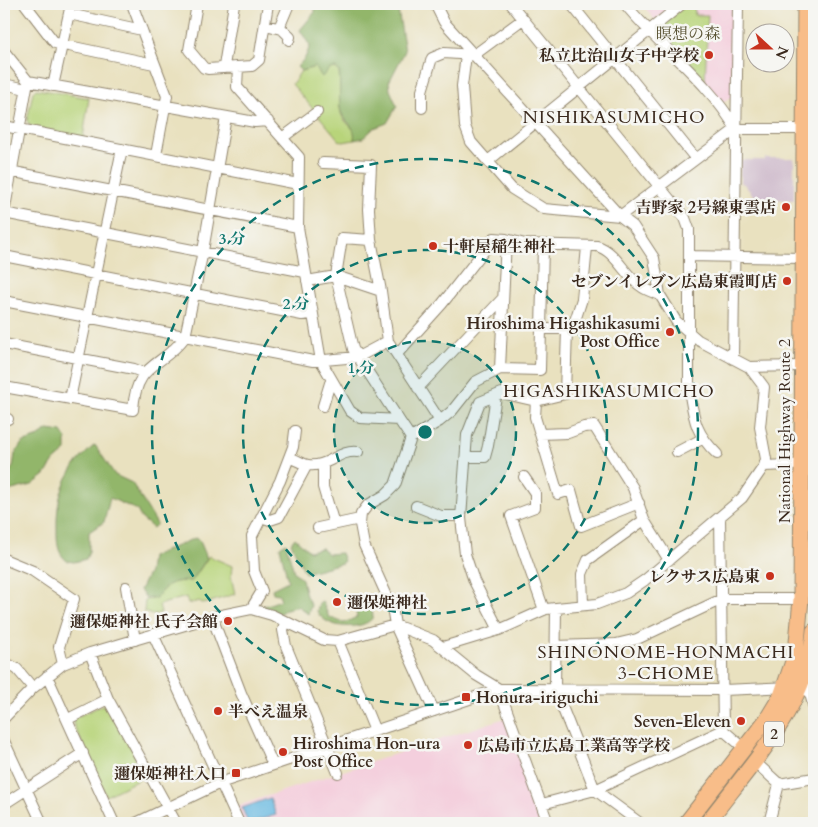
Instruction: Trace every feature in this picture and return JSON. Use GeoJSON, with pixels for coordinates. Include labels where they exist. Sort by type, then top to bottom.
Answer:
{"type":"FeatureCollection","features":[{"type":"Feature","properties":{"kind":"highway","name":"National Highway Route 2"},"geometry":{"type":"LineString","coordinates":[[805,4],[809,130],[802,258],[802,366],[808,465],[799,635],[805,677]]}},
{"type":"Feature","properties":{"kind":"highway","name":"National Highway Route 2"},"geometry":{"type":"LineString","coordinates":[[707,823],[784,720],[805,677],[814,631]]}},
{"type":"Feature","properties":{"kind":"highway","name":"National Highway Route 2"},"geometry":{"type":"LineString","coordinates":[[686,823],[767,720],[786,686],[805,677]]}},
{"type":"Feature","properties":{"kind":"street"},"geometry":{"type":"LineString","coordinates":[[25,4],[55,43],[154,64]]}},
{"type":"Feature","properties":{"kind":"street"},"geometry":{"type":"LineString","coordinates":[[132,4],[167,96],[156,155]]}},
{"type":"Feature","properties":{"kind":"street"},"geometry":{"type":"LineString","coordinates":[[197,4],[190,53],[204,68],[252,66],[259,60],[268,4]]}},
{"type":"Feature","properties":{"kind":"street"},"geometry":{"type":"LineString","coordinates":[[224,66],[234,4]]}},
{"type":"Feature","properties":{"kind":"street"},"geometry":{"type":"LineString","coordinates":[[279,28],[289,4]]}},
{"type":"Feature","properties":{"kind":"street"},"geometry":{"type":"LineString","coordinates":[[435,4],[444,22],[470,55],[620,216],[633,226],[654,258],[660,295],[676,321],[698,340],[749,367],[764,387],[760,427],[766,459],[764,466],[742,498],[626,594],[597,604],[544,610],[500,630],[443,647]]}},
{"type":"Feature","properties":{"kind":"street"},"geometry":{"type":"LineString","coordinates":[[510,4],[685,218],[689,228],[689,390],[693,413],[702,439],[717,454]]}},
{"type":"Feature","properties":{"kind":"street"},"geometry":{"type":"LineString","coordinates":[[571,4],[696,159]]}},
{"type":"Feature","properties":{"kind":"street"},"geometry":{"type":"LineString","coordinates":[[625,4],[649,31],[695,75],[736,129]]}},
{"type":"Feature","properties":{"kind":"street"},"geometry":{"type":"LineString","coordinates":[[488,161],[682,4]]}},
{"type":"Feature","properties":{"kind":"street"},"geometry":{"type":"LineString","coordinates":[[733,359],[738,4]]}},
{"type":"Feature","properties":{"kind":"street"},"geometry":{"type":"LineString","coordinates":[[54,86],[70,9],[142,30]]}},
{"type":"Feature","properties":{"kind":"street"},"geometry":{"type":"LineString","coordinates":[[422,108],[422,90],[432,58],[444,53],[470,55],[523,19]]}},
{"type":"Feature","properties":{"kind":"street"},"geometry":{"type":"LineString","coordinates":[[265,25],[279,28],[287,33],[289,40]]}},
{"type":"Feature","properties":{"kind":"street"},"geometry":{"type":"LineString","coordinates":[[4,51],[27,85],[19,130],[8,171],[4,213],[203,251],[306,277],[336,276],[381,291]]}},
{"type":"Feature","properties":{"kind":"street"},"geometry":{"type":"LineString","coordinates":[[470,55],[462,86],[465,126],[471,142],[512,189],[536,206],[559,211],[620,216],[736,129],[809,130]]}},
{"type":"Feature","properties":{"kind":"street"},"geometry":{"type":"LineString","coordinates":[[238,67],[237,86],[299,156],[298,227],[321,361],[350,411],[360,418],[399,420]]}},
{"type":"Feature","properties":{"kind":"street"},"geometry":{"type":"LineString","coordinates":[[4,84],[54,86],[255,122],[268,121]]}},
{"type":"Feature","properties":{"kind":"street"},"geometry":{"type":"LineString","coordinates":[[282,138],[317,112]]}},
{"type":"Feature","properties":{"kind":"street"},"geometry":{"type":"LineString","coordinates":[[4,387],[133,410],[136,386],[144,373],[178,346],[185,337],[203,251],[226,117]]}},
{"type":"Feature","properties":{"kind":"street"},"geometry":{"type":"LineString","coordinates":[[4,126],[298,184]]}},
{"type":"Feature","properties":{"kind":"street"},"geometry":{"type":"LineString","coordinates":[[70,399],[122,149]]}},
{"type":"Feature","properties":{"kind":"street"},"geometry":{"type":"LineString","coordinates":[[324,164],[371,165],[369,209],[388,341],[440,421]]}},
{"type":"Feature","properties":{"kind":"street"},"geometry":{"type":"LineString","coordinates":[[8,171],[298,227]]}},
{"type":"Feature","properties":{"kind":"street"},"geometry":{"type":"LineString","coordinates":[[372,240],[342,238],[336,276],[353,349],[411,438]]}},
{"type":"Feature","properties":{"kind":"street"},"geometry":{"type":"LineString","coordinates":[[397,354],[442,304],[494,238],[506,238],[525,244],[544,246],[597,246],[608,249],[624,270],[642,287],[660,295]]}},
{"type":"Feature","properties":{"kind":"street"},"geometry":{"type":"LineString","coordinates":[[500,370],[506,238]]}},
{"type":"Feature","properties":{"kind":"street"},"geometry":{"type":"LineString","coordinates":[[434,711],[395,625],[392,607],[364,545],[361,514],[368,505],[385,495],[395,485],[411,438],[440,421],[452,411],[475,382],[500,370],[540,370],[544,246]]}},
{"type":"Feature","properties":{"kind":"street"},"geometry":{"type":"LineString","coordinates":[[541,329],[567,329],[573,327],[582,300],[587,247]]}},
{"type":"Feature","properties":{"kind":"street"},"geometry":{"type":"LineString","coordinates":[[4,256],[302,315],[313,314]]}},
{"type":"Feature","properties":{"kind":"street"},"geometry":{"type":"LineString","coordinates":[[689,256],[802,258]]}},
{"type":"Feature","properties":{"kind":"street"},"geometry":{"type":"LineString","coordinates":[[418,388],[503,298]]}},
{"type":"Feature","properties":{"kind":"street"},"geometry":{"type":"LineString","coordinates":[[4,301],[185,337],[321,361],[358,357],[388,341]]}},
{"type":"Feature","properties":{"kind":"street"},"geometry":{"type":"LineString","coordinates":[[500,630],[474,581],[465,554],[461,516],[467,434],[480,402],[502,393],[536,401],[565,394],[567,329]]}},
{"type":"Feature","properties":{"kind":"street"},"geometry":{"type":"LineString","coordinates":[[4,344],[134,369],[144,373]]}},
{"type":"Feature","properties":{"kind":"street"},"geometry":{"type":"LineString","coordinates":[[749,367],[802,366]]}},
{"type":"Feature","properties":{"kind":"street"},"geometry":{"type":"LineString","coordinates":[[323,406],[330,383],[333,382]]}},
{"type":"Feature","properties":{"kind":"street"},"geometry":{"type":"LineString","coordinates":[[466,457],[485,457],[496,396]]}},
{"type":"Feature","properties":{"kind":"street"},"geometry":{"type":"LineString","coordinates":[[536,401],[535,417],[558,494],[571,490],[582,526],[639,503]]}},
{"type":"Feature","properties":{"kind":"street"},"geometry":{"type":"LineString","coordinates":[[540,434],[568,433],[584,427],[594,426],[633,488],[644,520],[669,560]]}},
{"type":"Feature","properties":{"kind":"street"},"geometry":{"type":"LineString","coordinates":[[251,609],[262,591],[254,571],[252,536],[270,503],[289,458],[295,431]]}},
{"type":"Feature","properties":{"kind":"street"},"geometry":{"type":"LineString","coordinates":[[677,452],[702,439]]}},
{"type":"Feature","properties":{"kind":"street"},"geometry":{"type":"LineString","coordinates":[[289,458],[306,464],[323,464],[328,463],[343,453],[358,452]]}},
{"type":"Feature","properties":{"kind":"street"},"geometry":{"type":"LineString","coordinates":[[261,517],[270,520],[279,517],[306,464]]}},
{"type":"Feature","properties":{"kind":"street"},"geometry":{"type":"LineString","coordinates":[[323,464],[324,487],[334,524]]}},
{"type":"Feature","properties":{"kind":"street"},"geometry":{"type":"LineString","coordinates":[[764,466],[808,465]]}},
{"type":"Feature","properties":{"kind":"street"},"geometry":{"type":"LineString","coordinates":[[524,477],[535,493],[535,506],[511,516],[544,610]]}},
{"type":"Feature","properties":{"kind":"street"},"geometry":{"type":"LineString","coordinates":[[416,506],[441,516],[461,516]]}},
{"type":"Feature","properties":{"kind":"street"},"geometry":{"type":"LineString","coordinates":[[720,516],[724,730],[744,748]]}},
{"type":"Feature","properties":{"kind":"street"},"geometry":{"type":"LineString","coordinates":[[318,528],[360,519]]}},
{"type":"Feature","properties":{"kind":"street"},"geometry":{"type":"LineString","coordinates":[[583,605],[582,574],[588,560],[644,520]]}},
{"type":"Feature","properties":{"kind":"street"},"geometry":{"type":"LineString","coordinates":[[4,559],[33,571],[74,599],[59,647],[63,664]]}},
{"type":"Feature","properties":{"kind":"street"},"geometry":{"type":"LineString","coordinates":[[126,587],[134,640]]}},
{"type":"Feature","properties":{"kind":"street"},"geometry":{"type":"LineString","coordinates":[[556,646],[616,644],[637,639],[722,599],[801,600]]}},
{"type":"Feature","properties":{"kind":"street"},"geometry":{"type":"LineString","coordinates":[[556,608],[555,689],[595,790],[640,823]]}},
{"type":"Feature","properties":{"kind":"street"},"geometry":{"type":"LineString","coordinates":[[4,718],[33,688],[63,664],[90,653],[212,618],[251,609],[324,640],[338,641],[395,625],[419,633],[443,647],[476,675],[499,689],[548,823]]}},
{"type":"Feature","properties":{"kind":"street"},"geometry":{"type":"LineString","coordinates":[[212,618],[241,693],[273,765]]}},
{"type":"Feature","properties":{"kind":"street"},"geometry":{"type":"LineString","coordinates":[[285,622],[283,630],[286,646],[329,747],[338,773]]}},
{"type":"Feature","properties":{"kind":"street"},"geometry":{"type":"LineString","coordinates":[[153,634],[239,823]]}},
{"type":"Feature","properties":{"kind":"street"},"geometry":{"type":"LineString","coordinates":[[338,641],[375,731]]}},
{"type":"Feature","properties":{"kind":"street"},"geometry":{"type":"LineString","coordinates":[[90,653],[108,700],[169,807],[176,823]]}},
{"type":"Feature","properties":{"kind":"street"},"geometry":{"type":"LineString","coordinates":[[4,662],[17,668],[33,688]]}},
{"type":"Feature","properties":{"kind":"street"},"geometry":{"type":"LineString","coordinates":[[47,676],[114,823]]}},
{"type":"Feature","properties":{"kind":"street"},"geometry":{"type":"LineString","coordinates":[[805,677],[814,708]]}},
{"type":"Feature","properties":{"kind":"street"},"geometry":{"type":"LineString","coordinates":[[136,823],[220,783],[499,689],[724,690],[786,686]]}},
{"type":"Feature","properties":{"kind":"street"},"geometry":{"type":"LineString","coordinates":[[68,719],[108,700]]}},
{"type":"Feature","properties":{"kind":"street"},"geometry":{"type":"LineString","coordinates":[[542,804],[595,790],[724,730]]}},
{"type":"Feature","properties":{"kind":"street"},"geometry":{"type":"LineString","coordinates":[[4,741],[42,823]]}},
{"type":"Feature","properties":{"kind":"street"},"geometry":{"type":"LineString","coordinates":[[4,804],[28,791],[83,753]]}},
{"type":"Feature","properties":{"kind":"street"},"geometry":{"type":"LineString","coordinates":[[754,761],[779,784]]}},
{"type":"Feature","properties":{"kind":"street"},"geometry":{"type":"LineString","coordinates":[[779,784],[814,778]]}},
{"type":"Feature","properties":{"kind":"street"},"geometry":{"type":"LineString","coordinates":[[769,823],[779,784]]}},
{"type":"Feature","properties":{"kind":"shaded area"},"geometry":{"type":"Polygon","coordinates":[[[642,4],[677,4],[655,20],[642,4]]]}},
{"type":"Feature","properties":{"kind":"shaded area","name":"私立比治山女子中学校"},"geometry":{"type":"Polygon","coordinates":[[[687,4],[736,4],[735,99],[728,99],[722,103],[661,28],[662,24],[687,4]]]}},
{"type":"Feature","properties":{"kind":"shaded area"},"geometry":{"type":"Polygon","coordinates":[[[765,158],[794,158],[794,200],[756,199],[743,183],[740,184],[740,160],[765,160],[765,158]]]}},
{"type":"Feature","properties":{"kind":"shaded area","name":"広島市立広島工業高等学校"},"geometry":{"type":"Polygon","coordinates":[[[505,718],[543,823],[242,823],[234,807],[505,718]]]}},
{"type":"Feature","properties":{"kind":"green space"},"geometry":{"type":"Polygon","coordinates":[[[315,4],[397,4],[405,51],[389,82],[390,90],[397,106],[387,123],[374,128],[363,138],[354,140],[354,131],[341,112],[339,71],[336,68],[330,69],[322,77],[315,67],[301,71],[297,67],[305,58],[310,46],[300,30],[315,12],[315,4]]]}},
{"type":"Feature","properties":{"kind":"green space","name":"瞑想の森"},"geometry":{"type":"Polygon","coordinates":[[[687,4],[694,4],[695,15],[708,15],[705,82],[660,27],[687,4]]]}},
{"type":"Feature","properties":{"kind":"green space"},"geometry":{"type":"Polygon","coordinates":[[[315,67],[336,68],[339,72],[341,114],[356,133],[354,140],[343,142],[339,140],[292,84],[301,71],[315,67]]]}},
{"type":"Feature","properties":{"kind":"green space"},"geometry":{"type":"Polygon","coordinates":[[[36,89],[89,98],[83,138],[31,127],[27,121],[33,92],[36,89]]]}},
{"type":"Feature","properties":{"kind":"green space"},"geometry":{"type":"Polygon","coordinates":[[[48,430],[62,432],[66,438],[66,451],[54,461],[45,475],[32,485],[8,491],[4,497],[4,478],[13,467],[15,454],[22,443],[36,438],[48,430]]]}},
{"type":"Feature","properties":{"kind":"green space"},"geometry":{"type":"Polygon","coordinates":[[[95,445],[115,475],[132,483],[157,524],[153,528],[141,518],[137,510],[110,498],[104,522],[89,532],[89,552],[86,559],[74,562],[67,561],[59,551],[57,538],[57,516],[61,493],[70,472],[95,445]]]}},
{"type":"Feature","properties":{"kind":"green space"},"geometry":{"type":"Polygon","coordinates":[[[195,538],[200,541],[207,558],[192,581],[180,581],[171,584],[156,598],[146,598],[140,590],[149,572],[151,557],[195,538]]]}},
{"type":"Feature","properties":{"kind":"green space"},"geometry":{"type":"Polygon","coordinates":[[[295,538],[309,551],[322,548],[327,554],[341,553],[344,561],[305,573],[291,543],[295,538]]]}},
{"type":"Feature","properties":{"kind":"green space"},"geometry":{"type":"Polygon","coordinates":[[[286,543],[294,572],[302,579],[306,596],[311,605],[308,614],[298,606],[286,609],[279,614],[261,607],[281,600],[279,594],[273,593],[272,589],[288,581],[280,547],[286,543]]]}},
{"type":"Feature","properties":{"kind":"green space"},"geometry":{"type":"Polygon","coordinates":[[[209,556],[232,566],[231,576],[235,594],[204,604],[199,601],[188,604],[186,597],[159,605],[161,613],[152,615],[144,612],[145,600],[156,598],[171,584],[180,581],[192,581],[209,556]]]}},
{"type":"Feature","properties":{"kind":"green space"},"geometry":{"type":"Polygon","coordinates":[[[361,597],[372,605],[373,617],[369,622],[362,625],[336,625],[321,617],[317,611],[319,603],[322,601],[329,617],[344,623],[357,617],[353,600],[361,597]]]}},
{"type":"Feature","properties":{"kind":"green space"},"geometry":{"type":"Polygon","coordinates":[[[105,704],[148,775],[106,796],[73,723],[74,718],[105,704]]]}},
{"type":"Feature","properties":{"kind":"water"},"geometry":{"type":"Polygon","coordinates":[[[270,798],[276,815],[248,823],[242,808],[270,798]]]}},
{"type":"Feature","properties":{"kind":"place","name":"私立比治山女子中学校"},"geometry":{"type":"Point","coordinates":[709,55]}},
{"type":"Feature","properties":{"kind":"place","name":"吉野家 2号線東雲店"},"geometry":{"type":"Point","coordinates":[786,207]}},
{"type":"Feature","properties":{"kind":"place","name":"十軒屋稲生神社"},"geometry":{"type":"Point","coordinates":[433,246]}},
{"type":"Feature","properties":{"kind":"place","name":"セブンイレブン広島東霞町店"},"geometry":{"type":"Point","coordinates":[787,281]}},
{"type":"Feature","properties":{"kind":"place","name":"Hiroshima Higashikasumi Post Office"},"geometry":{"type":"Point","coordinates":[670,332]}},
{"type":"Feature","properties":{"kind":"place","name":"レクサス広島東"},"geometry":{"type":"Point","coordinates":[770,576]}},
{"type":"Feature","properties":{"kind":"place","name":"邇保姫神社"},"geometry":{"type":"Point","coordinates":[337,602]}},
{"type":"Feature","properties":{"kind":"place","name":"邇保姫神社 氏子会館"},"geometry":{"type":"Point","coordinates":[228,621]}},
{"type":"Feature","properties":{"kind":"place","name":"Honura-iriguchi"},"geometry":{"type":"Point","coordinates":[466,697]}},
{"type":"Feature","properties":{"kind":"place","name":"半べえ温泉"},"geometry":{"type":"Point","coordinates":[218,711]}},
{"type":"Feature","properties":{"kind":"place","name":"Seven-Eleven"},"geometry":{"type":"Point","coordinates":[741,721]}},
{"type":"Feature","properties":{"kind":"place","name":"広島市立広島工業高等学校"},"geometry":{"type":"Point","coordinates":[468,745]}},
{"type":"Feature","properties":{"kind":"place","name":"Hiroshima Hon-ura Post Office"},"geometry":{"type":"Point","coordinates":[283,752]}},
{"type":"Feature","properties":{"kind":"place","name":"邇保姫神社入口"},"geometry":{"type":"Point","coordinates":[236,773]}},
{"type":"Feature","properties":{"kind":"district","name":"NISHIKASUMICHO"},"geometry":{"type":"Point","coordinates":[614,117]}},
{"type":"Feature","properties":{"kind":"district","name":"HIGASHIKASUMICHO"},"geometry":{"type":"Point","coordinates":[609,391]}},
{"type":"Feature","properties":{"kind":"district","name":"SHINONOME-HONMACHI 3-CHOME"},"geometry":{"type":"Point","coordinates":[666,662]}}]}
